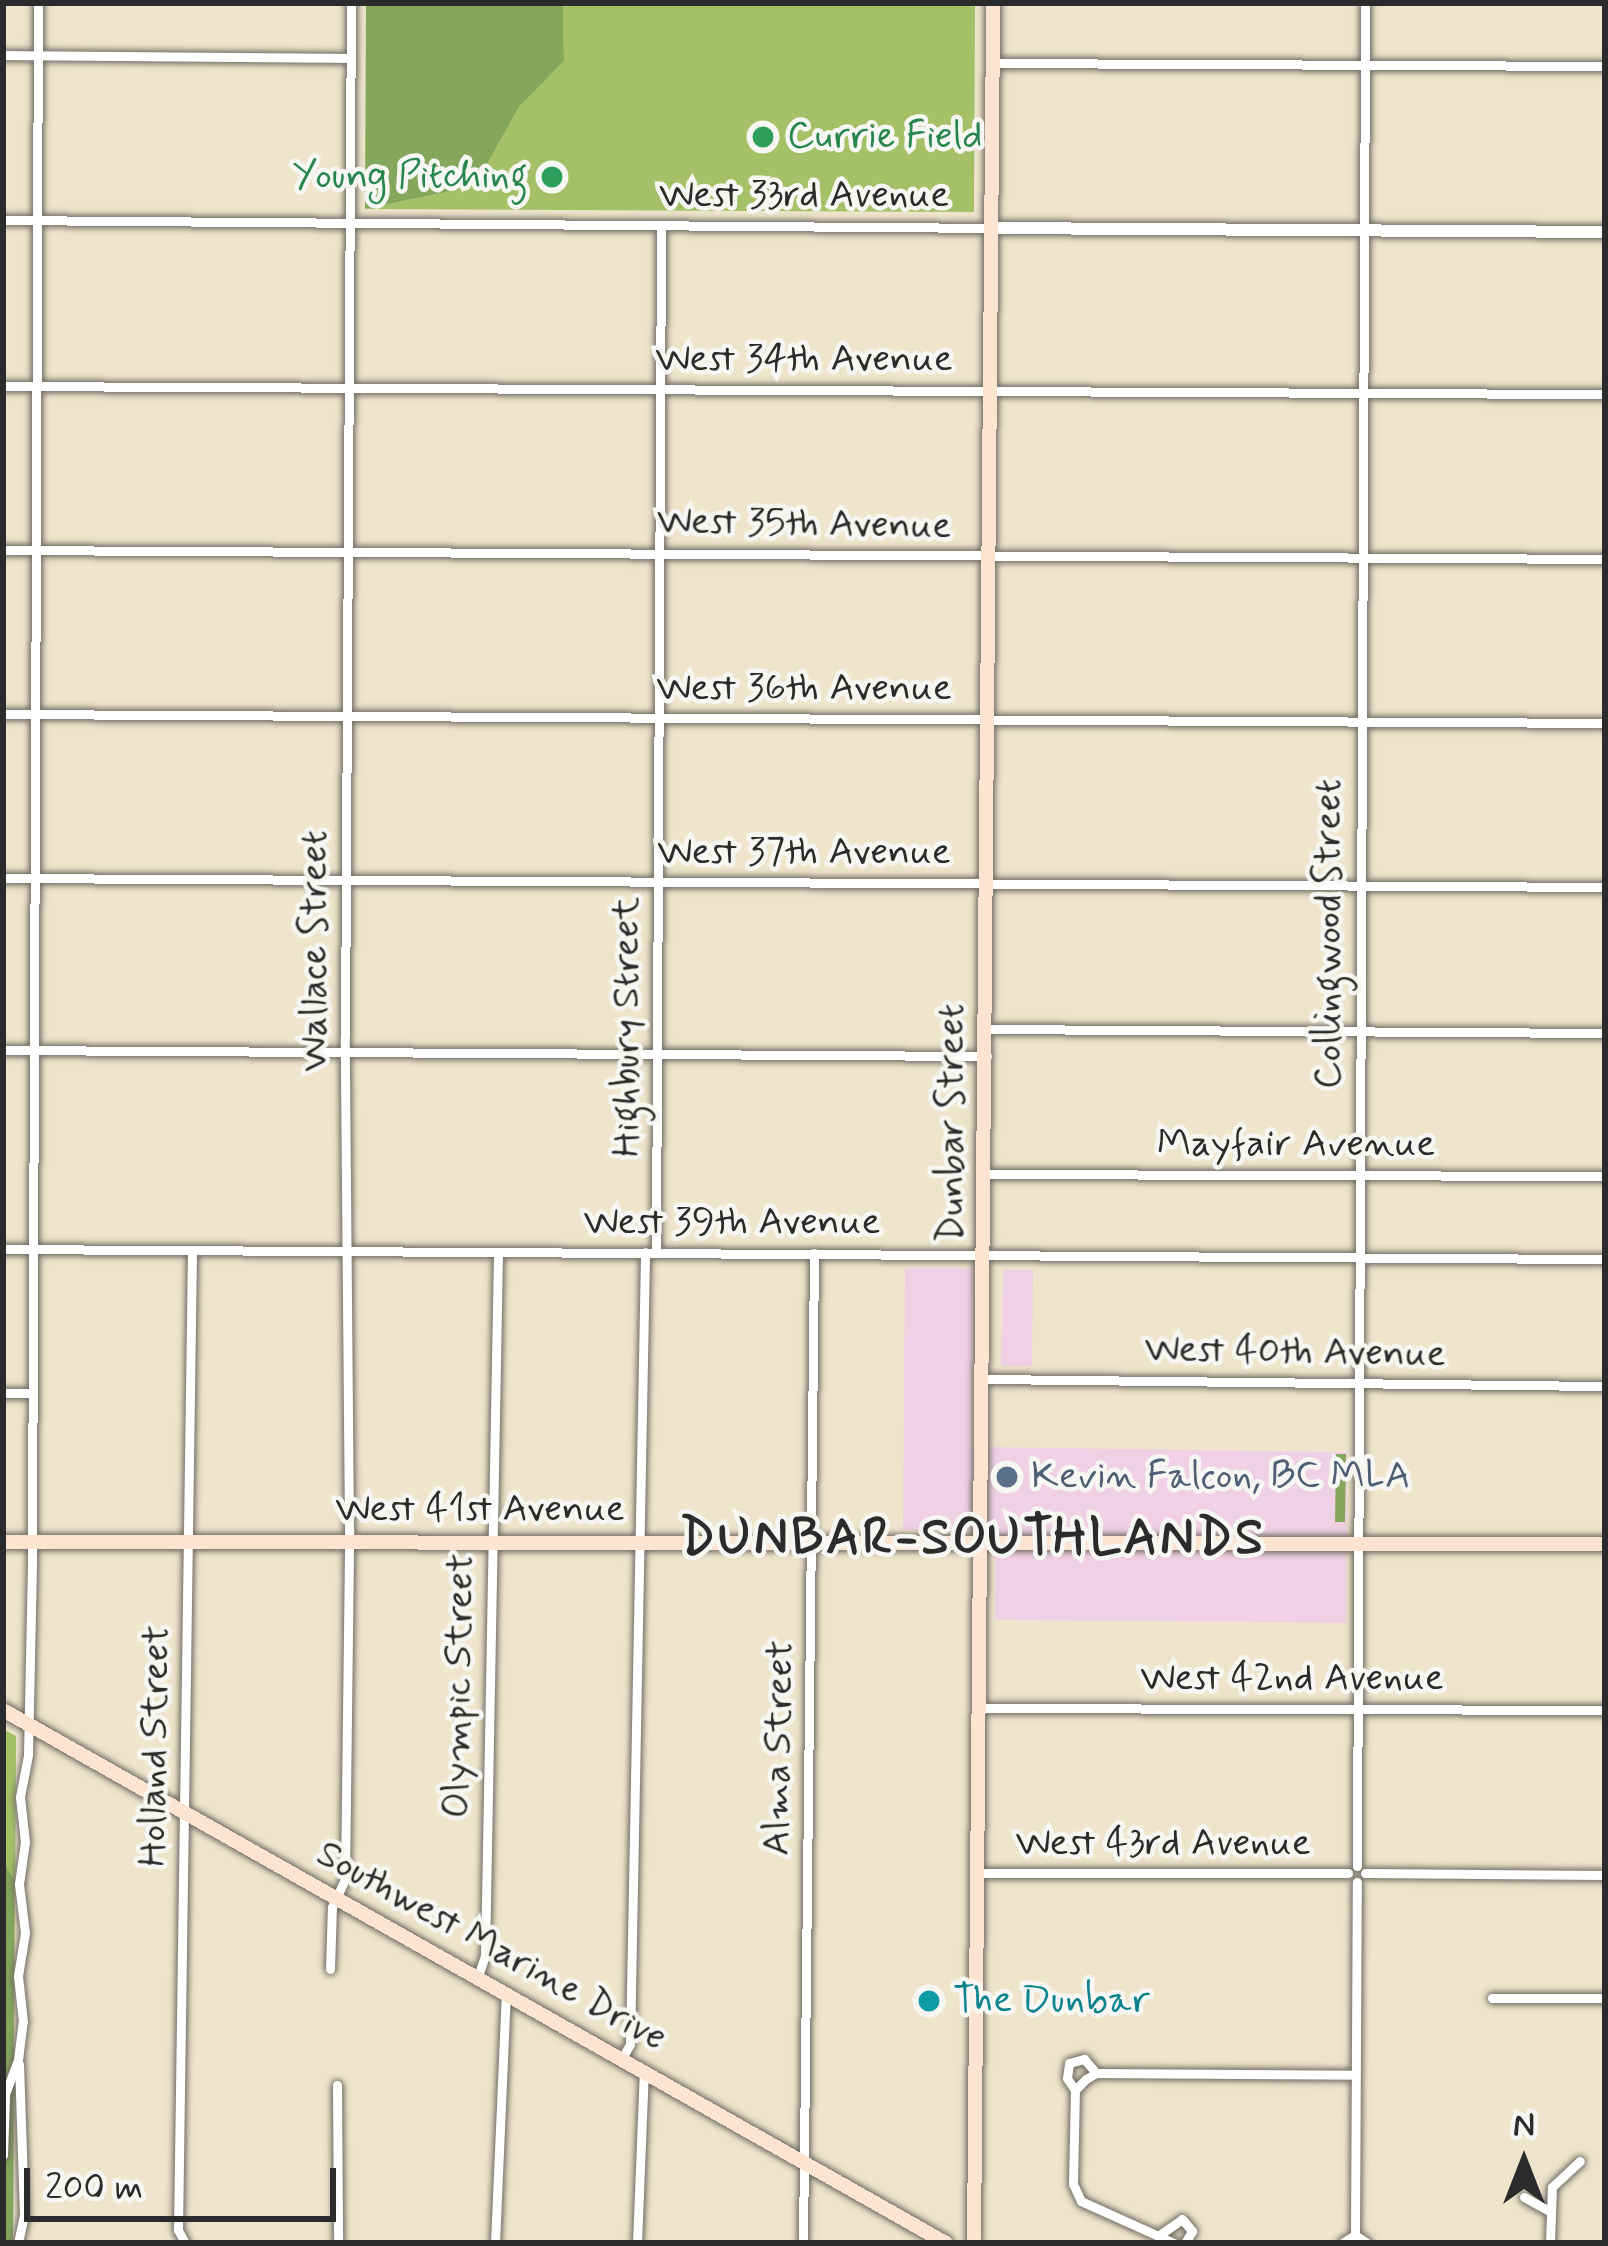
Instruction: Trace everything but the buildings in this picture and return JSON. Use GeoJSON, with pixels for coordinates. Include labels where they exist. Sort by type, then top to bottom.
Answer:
{"type":"FeatureCollection","features":[{"type":"Feature","properties":{"kind":"main road","name":"Dunbar Street"},"geometry":{"type":"LineString","coordinates":[[974,2243],[985,1379],[993,3]]}},
{"type":"Feature","properties":{"kind":"main road","name":"West 41st Avenue"},"geometry":{"type":"LineString","coordinates":[[3,1542],[1605,1544]]}},
{"type":"Feature","properties":{"kind":"main road","name":"Southwest Marine Drive"},"geometry":{"type":"LineString","coordinates":[[3,1710],[946,2243]]}},
{"type":"Feature","properties":{"kind":"street"},"geometry":{"type":"LineString","coordinates":[[18,2243],[24,2214],[18,2060],[23,2022],[18,1976],[25,1933],[19,1884],[26,1855],[20,1797],[29,1723],[32,1543],[38,3]]}},
{"type":"Feature","properties":{"kind":"street","name":"Wallace Street"},"geometry":{"type":"LineString","coordinates":[[330,1969],[336,1896],[345,1879],[349,1543],[345,1053],[351,3]]}},
{"type":"Feature","properties":{"kind":"street","name":"Collingwood Street"},"geometry":{"type":"LineString","coordinates":[[1354,2234],[1365,3]]}},
{"type":"Feature","properties":{"kind":"street"},"geometry":{"type":"LineString","coordinates":[[3,56],[351,58]]}},
{"type":"Feature","properties":{"kind":"street"},"geometry":{"type":"LineString","coordinates":[[993,63],[1605,66]]}},
{"type":"Feature","properties":{"kind":"street","name":"West 33rd Avenue"},"geometry":{"type":"LineString","coordinates":[[3,220],[1605,232]]}},
{"type":"Feature","properties":{"kind":"street","name":"Highbury Street"},"geometry":{"type":"LineString","coordinates":[[622,2058],[630,2044],[639,1543],[660,1055],[661,225]]}},
{"type":"Feature","properties":{"kind":"street","name":"West 34th Avenue"},"geometry":{"type":"LineString","coordinates":[[3,386],[1605,394]]}},
{"type":"Feature","properties":{"kind":"street","name":"West 35th Avenue"},"geometry":{"type":"LineString","coordinates":[[3,550],[1605,559]]}},
{"type":"Feature","properties":{"kind":"street","name":"West 36th Avenue"},"geometry":{"type":"LineString","coordinates":[[3,714],[1605,723]]}},
{"type":"Feature","properties":{"kind":"street","name":"West 37th Avenue"},"geometry":{"type":"LineString","coordinates":[[3,878],[1605,887]]}},
{"type":"Feature","properties":{"kind":"street"},"geometry":{"type":"LineString","coordinates":[[987,1029],[1605,1033]]}},
{"type":"Feature","properties":{"kind":"street"},"geometry":{"type":"LineString","coordinates":[[3,1050],[987,1056]]}},
{"type":"Feature","properties":{"kind":"street","name":"Mayfair Avenue"},"geometry":{"type":"LineString","coordinates":[[986,1174],[1605,1176]]}},
{"type":"Feature","properties":{"kind":"street","name":"West 39th Avenue"},"geometry":{"type":"LineString","coordinates":[[3,1249],[1605,1259]]}},
{"type":"Feature","properties":{"kind":"street","name":"Holland Street"},"geometry":{"type":"LineString","coordinates":[[183,2242],[192,1251]]}},
{"type":"Feature","properties":{"kind":"street","name":"Olympic Street"},"geometry":{"type":"LineString","coordinates":[[478,1976],[485,1956],[498,1252]]}},
{"type":"Feature","properties":{"kind":"street","name":"Alma Street"},"geometry":{"type":"LineString","coordinates":[[803,2243],[814,1253]]}},
{"type":"Feature","properties":{"kind":"street","name":"West 40th Avenue"},"geometry":{"type":"LineString","coordinates":[[985,1379],[1605,1386]]}},
{"type":"Feature","properties":{"kind":"street"},"geometry":{"type":"LineString","coordinates":[[3,1393],[31,1393]]}},
{"type":"Feature","properties":{"kind":"street","name":"West 42nd Avenue"},"geometry":{"type":"LineString","coordinates":[[980,1708],[1605,1710]]}},
{"type":"Feature","properties":{"kind":"street","name":"West 43rd Avenue"},"geometry":{"type":"LineString","coordinates":[[977,1873],[1605,1875]]}},
{"type":"Feature","properties":{"kind":"street"},"geometry":{"type":"LineString","coordinates":[[495,2243],[506,1993]]}},
{"type":"Feature","properties":{"kind":"street"},"geometry":{"type":"LineString","coordinates":[[1492,1997],[1605,1998]]}},
{"type":"Feature","properties":{"kind":"street"},"geometry":{"type":"LineString","coordinates":[[1096,2073],[1084,2059],[1069,2062],[1067,2078],[1075,2090],[1073,2184],[1081,2201],[1174,2243]]}},
{"type":"Feature","properties":{"kind":"street"},"geometry":{"type":"LineString","coordinates":[[3,2155],[5,2094],[18,2060]]}},
{"type":"Feature","properties":{"kind":"street"},"geometry":{"type":"LineString","coordinates":[[637,2243],[644,2071]]}},
{"type":"Feature","properties":{"kind":"street"},"geometry":{"type":"LineString","coordinates":[[1075,2090],[1096,2073],[1355,2075]]}},
{"type":"Feature","properties":{"kind":"street"},"geometry":{"type":"LineString","coordinates":[[337,2085],[338,2243]]}},
{"type":"Feature","properties":{"kind":"street"},"geometry":{"type":"LineString","coordinates":[[1550,2243],[1552,2187],[1580,2161]]}},
{"type":"Feature","properties":{"kind":"street"},"geometry":{"type":"LineString","coordinates":[[1524,2197],[1550,2212]]}},
{"type":"Feature","properties":{"kind":"street"},"geometry":{"type":"LineString","coordinates":[[1158,2236],[1182,2219],[1192,2231],[1185,2243]]}},
{"type":"Feature","properties":{"kind":"street"},"geometry":{"type":"LineString","coordinates":[[1342,2243],[1354,2234],[1367,2243]]}},
{"type":"Feature","properties":{"kind":"shaded area"},"geometry":{"type":"Polygon","coordinates":[[[905,1268],[973,1268],[972,1447],[1347,1452],[1346,1623],[995,1620],[995,1531],[903,1530],[905,1268]]]}},
{"type":"Feature","properties":{"kind":"shaded area"},"geometry":{"type":"Polygon","coordinates":[[[1003,1270],[1033,1270],[1032,1366],[1001,1366],[1003,1270]]]}},
{"type":"Feature","properties":{"kind":"green space"},"geometry":{"type":"Polygon","coordinates":[[[366,3],[563,3],[564,61],[519,107],[475,186],[365,209],[366,3]]]}},
{"type":"Feature","properties":{"kind":"green space"},"geometry":{"type":"Polygon","coordinates":[[[563,3],[975,3],[974,212],[365,209],[475,186],[519,107],[564,61],[563,3]]]}},
{"type":"Feature","properties":{"kind":"green space"},"geometry":{"type":"Polygon","coordinates":[[[1336,1454],[1346,1454],[1345,1522],[1335,1522],[1336,1454]]]}},
{"type":"Feature","properties":{"kind":"green space"},"geometry":{"type":"Polygon","coordinates":[[[3,1729],[16,1736],[13,2243],[3,2243],[3,1729]]]}},
{"type":"Feature","properties":{"kind":"green space"},"geometry":{"type":"Polygon","coordinates":[[[3,1861],[14,1880],[13,2243],[3,2243],[3,1861]]]}},
{"type":"Feature","properties":{"kind":"place","name":"Currie Field"},"geometry":{"type":"Point","coordinates":[763,137]}},
{"type":"Feature","properties":{"kind":"place","name":"Young Pitching"},"geometry":{"type":"Point","coordinates":[552,177]}},
{"type":"Feature","properties":{"kind":"place","name":"Kevin Falcon, BC MLA"},"geometry":{"type":"Point","coordinates":[1007,1477]}},
{"type":"Feature","properties":{"kind":"place","name":"The Dunbar"},"geometry":{"type":"Point","coordinates":[929,2001]}},
{"type":"Feature","properties":{"kind":"district","name":"DUNBAR-SOUTHLANDS"},"geometry":{"type":"Point","coordinates":[973,1539]}}]}
